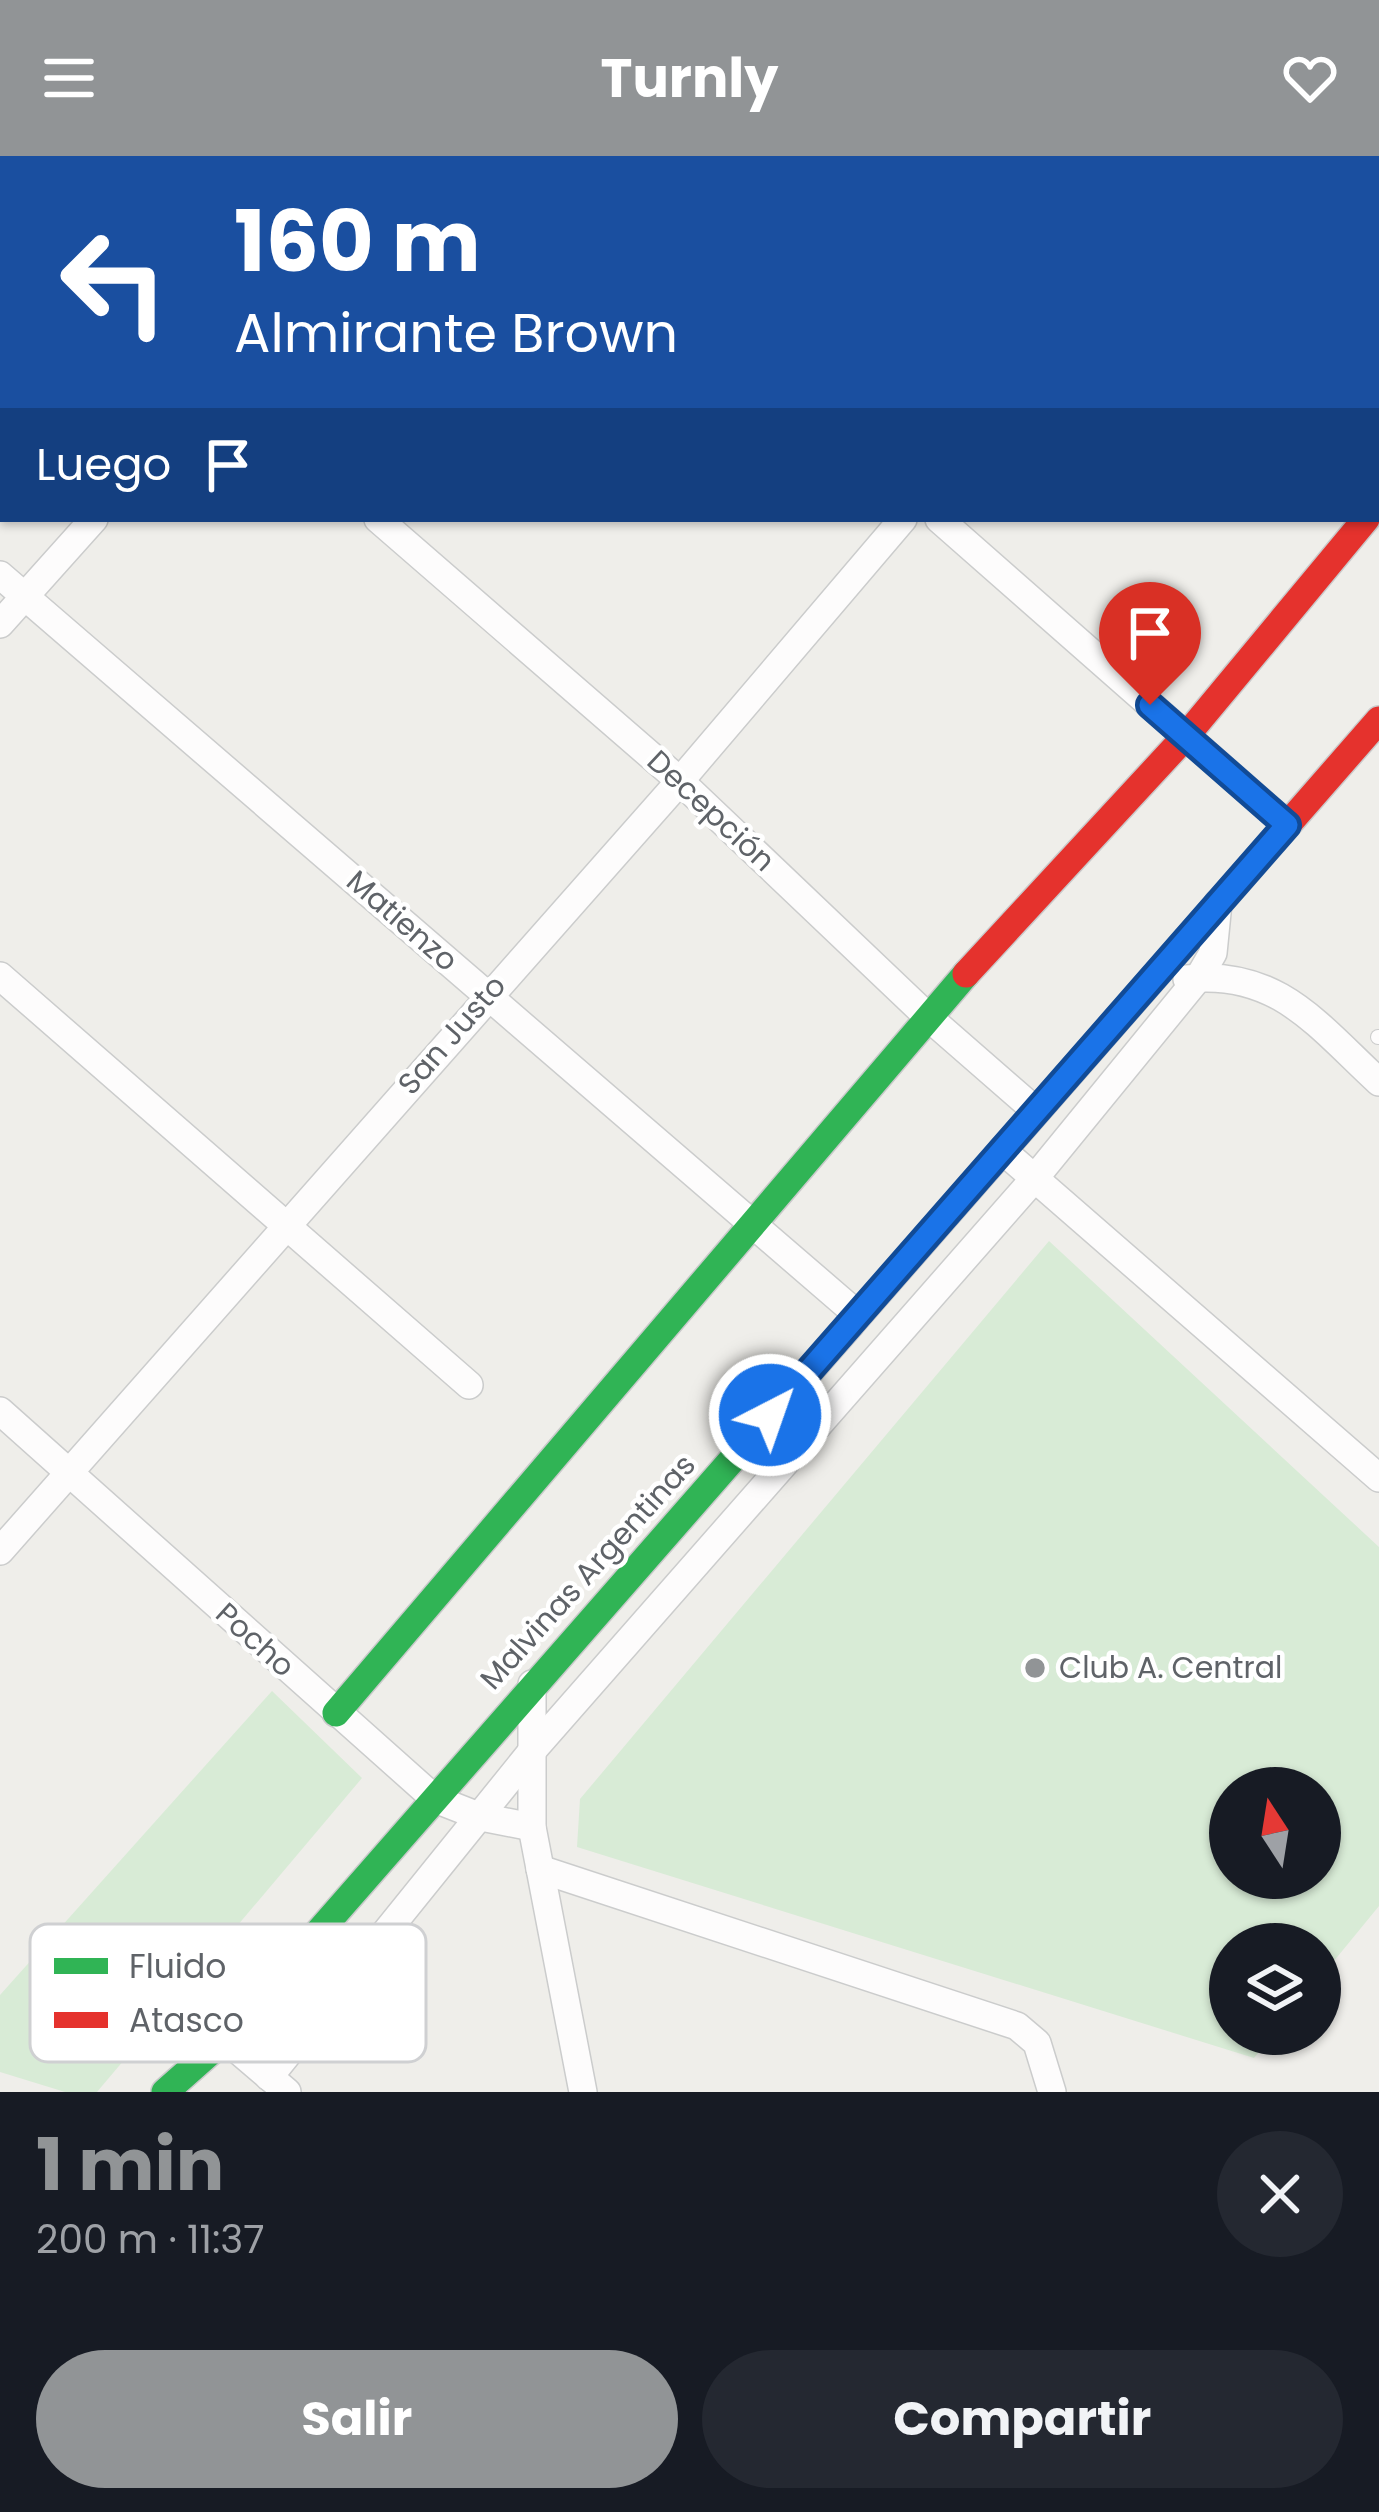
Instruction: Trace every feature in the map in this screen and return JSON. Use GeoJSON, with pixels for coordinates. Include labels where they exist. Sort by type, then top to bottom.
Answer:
{"type":"FeatureCollection","features":[{"type":"Feature","properties":{"kind":"main road"},"geometry":{"type":"LineString","coordinates":[[336,1713],[927,1016],[1186,736],[1364,522]]}},
{"type":"Feature","properties":{"kind":"main road","name":"Malvinas Argentinas"},"geometry":{"type":"LineString","coordinates":[[326,1924],[1379,720]]}},
{"type":"Feature","properties":{"kind":"main road","name":"Malvinas Argentinas"},"geometry":{"type":"LineString","coordinates":[[165,2092],[199,2062]]}},
{"type":"Feature","properties":{"kind":"main road","name":"Malvinas Argentinas"},"geometry":{"type":"LineString","coordinates":[[196,2092],[212,2062]]}},
{"type":"Feature","properties":{"kind":"street"},"geometry":{"type":"LineString","coordinates":[[0,623],[91,522]]}},
{"type":"Feature","properties":{"kind":"street","name":"Decepción"},"geometry":{"type":"LineString","coordinates":[[381,522],[680,781],[927,1016],[1036,1112]]}},
{"type":"Feature","properties":{"kind":"street","name":"San Justo"},"geometry":{"type":"LineString","coordinates":[[0,1551],[487,994],[680,781],[900,522]]}},
{"type":"Feature","properties":{"kind":"street"},"geometry":{"type":"LineString","coordinates":[[942,522],[1287,825]]}},
{"type":"Feature","properties":{"kind":"street","name":"Matienzo"},"geometry":{"type":"LineString","coordinates":[[0,575],[858,1315]]}},
{"type":"Feature","properties":{"kind":"street"},"geometry":{"type":"LineString","coordinates":[[398,1924],[532,1751],[1034,1179],[1199,977],[1213,953],[1218,903]]}},
{"type":"Feature","properties":{"kind":"street"},"geometry":{"type":"LineString","coordinates":[[0,976],[469,1385]]}},
{"type":"Feature","properties":{"kind":"street"},"geometry":{"type":"LineString","coordinates":[[1149,982],[1199,977],[1256,981],[1288,998],[1379,1082]]}},
{"type":"Feature","properties":{"kind":"street"},"geometry":{"type":"LineString","coordinates":[[1002,1150],[1379,1478]]}},
{"type":"Feature","properties":{"kind":"street","name":"Pocho"},"geometry":{"type":"LineString","coordinates":[[0,1411],[435,1799],[481,1817],[532,1827]]}},
{"type":"Feature","properties":{"kind":"street"},"geometry":{"type":"LineString","coordinates":[[532,1684],[532,1827],[583,2092]]}},
{"type":"Feature","properties":{"kind":"street"},"geometry":{"type":"LineString","coordinates":[[540,1870],[1017,2026],[1037,2043],[1052,2092]]}},
{"type":"Feature","properties":{"kind":"street"},"geometry":{"type":"LineString","coordinates":[[247,2062],[271,2087],[290,2062]]}},
{"type":"Feature","properties":{"kind":"green space","name":"Club A. Central"},"geometry":{"type":"Polygon","coordinates":[[[1049,1241],[1379,1547],[1379,1906],[1341,1952],[1341,1923],[1209,1923],[1209,2044],[577,1847],[580,1799],[1049,1241]]]}},
{"type":"Feature","properties":{"kind":"green space"},"geometry":{"type":"Polygon","coordinates":[[[272,1691],[362,1778],[239,1924],[64,1924],[272,1691]]]}},
{"type":"Feature","properties":{"kind":"green space"},"geometry":{"type":"Polygon","coordinates":[[[30,1961],[30,2062],[122,2062],[97,2092],[65,2092],[0,2072],[0,1995],[30,1961]]]}},
{"type":"Feature","properties":{"kind":"traffic: fast"},"geometry":{"type":"LineString","coordinates":[[336,1713],[966,974]]}},
{"type":"Feature","properties":{"kind":"traffic: fast"},"geometry":{"type":"LineString","coordinates":[[326,1924],[850,1325]]}},
{"type":"Feature","properties":{"kind":"traffic: fast"},"geometry":{"type":"LineString","coordinates":[[165,2092],[199,2062]]}},
{"type":"Feature","properties":{"kind":"traffic: jam"},"geometry":{"type":"LineString","coordinates":[[966,974],[1186,736],[1364,522]]}},
{"type":"Feature","properties":{"kind":"traffic: jam"},"geometry":{"type":"LineString","coordinates":[[850,1325],[1379,720]]}},
{"type":"Feature","properties":{"kind":"place","name":"Club A. Central"},"geometry":{"type":"Point","coordinates":[1035,1668]}},
{"type":"Feature","properties":{"kind":"route"},"geometry":{"type":"LineString","coordinates":[[770,1415],[1287,825],[1150,705]]}}]}
